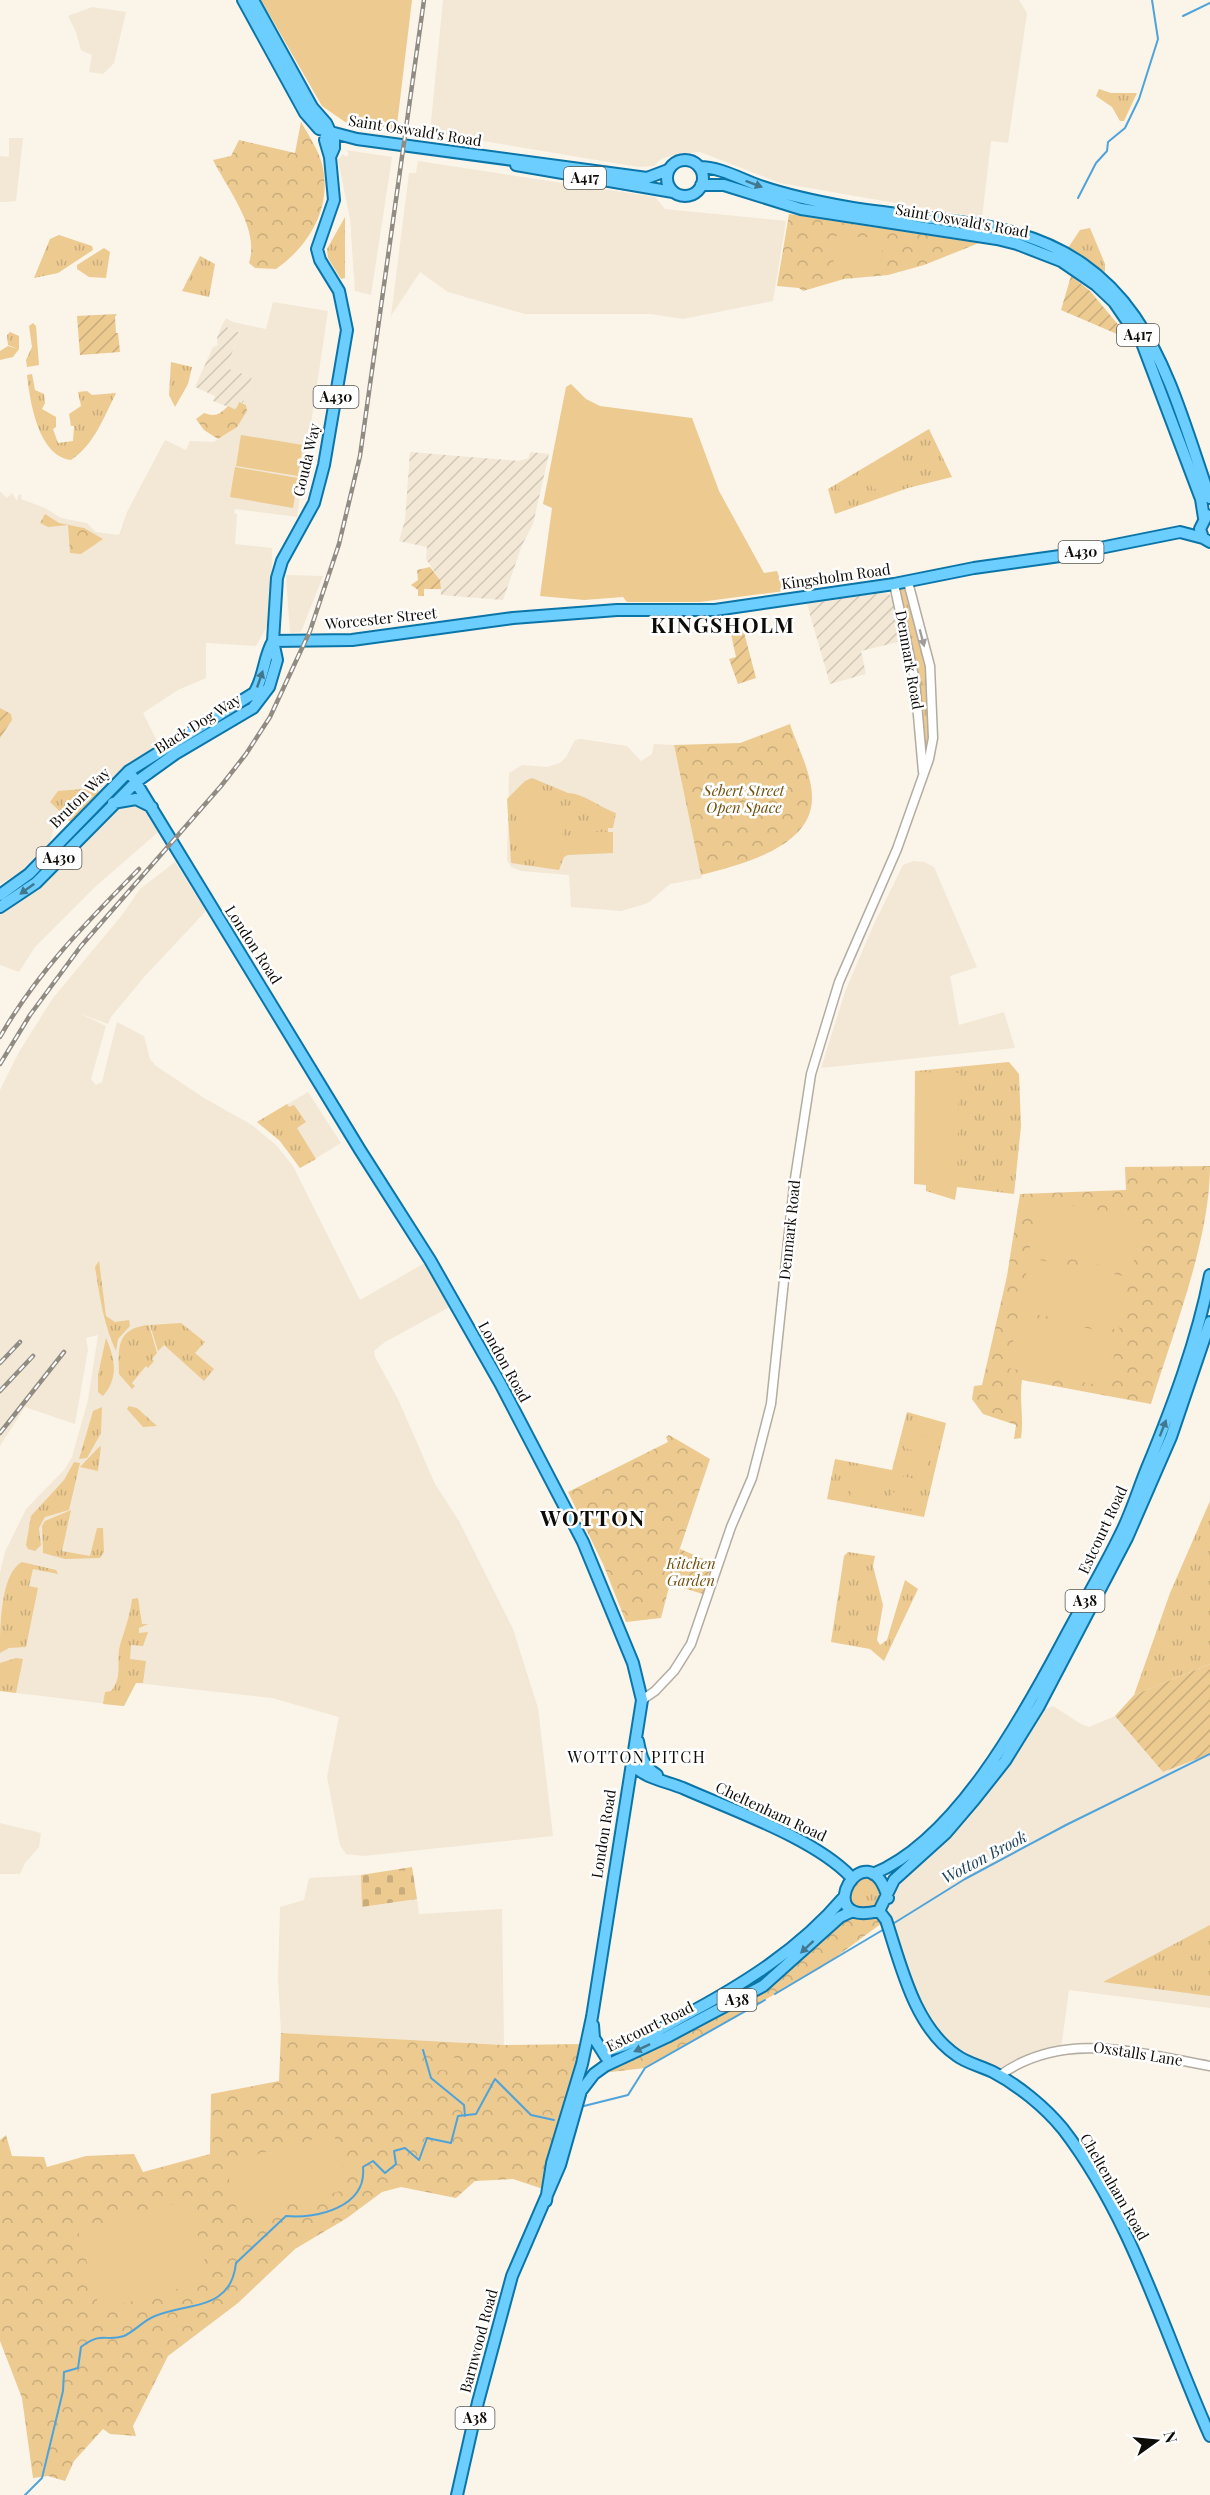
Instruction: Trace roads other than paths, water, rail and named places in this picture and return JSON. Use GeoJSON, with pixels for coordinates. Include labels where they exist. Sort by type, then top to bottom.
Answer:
{"type":"FeatureCollection","features":[{"type":"Feature","properties":{"kind":"main road","name":"Saint Oswald's Road"},"geometry":{"type":"LineString","coordinates":[[243,0],[310,121],[318,129],[357,139],[498,160],[536,161],[647,178],[668,170]]}},
{"type":"Feature","properties":{"kind":"main road","name":"Saint Oswald's Road"},"geometry":{"type":"LineString","coordinates":[[253,0],[312,107],[326,123],[327,130]]}},
{"type":"Feature","properties":{"kind":"main road","name":"Gouda Way"},"geometry":{"type":"LineString","coordinates":[[273,640],[277,578],[282,561],[314,503],[324,465],[347,330],[339,291],[320,260],[317,249],[334,200],[330,157],[326,148],[327,130]]}},
{"type":"Feature","properties":{"kind":"main road","name":"Saint Oswald's Road"},"geometry":{"type":"LineString","coordinates":[[498,160],[534,170],[673,192]]}},
{"type":"Feature","properties":{"kind":"main road","name":"A417"},"geometry":{"type":"LineString","coordinates":[[668,170],[680,160],[691,161],[699,167]]}},
{"type":"Feature","properties":{"kind":"main road","name":"Saint Oswald's Road"},"geometry":{"type":"LineString","coordinates":[[699,167],[714,169],[763,187],[829,204],[1006,231],[1042,243],[1076,260],[1117,293],[1134,312],[1149,338],[1210,498]]}},
{"type":"Feature","properties":{"kind":"main road"},"geometry":{"type":"LineString","coordinates":[[699,167],[702,174],[701,185]]}},
{"type":"Feature","properties":{"kind":"main road"},"geometry":{"type":"LineString","coordinates":[[668,170],[667,181],[673,192]]}},
{"type":"Feature","properties":{"kind":"main road","name":"Saint Oswald's Road"},"geometry":{"type":"LineString","coordinates":[[701,185],[724,185],[801,209],[1017,244],[1061,261],[1077,272],[1114,302],[1142,343],[1201,499],[1206,517],[1200,529],[1208,542]]}},
{"type":"Feature","properties":{"kind":"main road","name":"A417"},"geometry":{"type":"LineString","coordinates":[[673,192],[684,196],[690,195],[701,185]]}},
{"type":"Feature","properties":{"kind":"main road","name":"Kingsholm Road"},"geometry":{"type":"LineString","coordinates":[[492,621],[617,610],[715,610],[908,582],[974,568],[1060,556],[1180,532],[1206,517]]}},
{"type":"Feature","properties":{"kind":"main road","name":"Kingsholm Road"},"geometry":{"type":"LineString","coordinates":[[1180,532],[1208,542]]}},
{"type":"Feature","properties":{"kind":"main road","name":"Worcester Street"},"geometry":{"type":"LineString","coordinates":[[273,640],[352,640],[492,621]]}},
{"type":"Feature","properties":{"kind":"main road","name":"Black Dog Way"},"geometry":{"type":"LineString","coordinates":[[129,771],[254,693],[263,675],[264,656],[273,640]]}},
{"type":"Feature","properties":{"kind":"main road","name":"Black Dog Way"},"geometry":{"type":"LineString","coordinates":[[136,782],[175,754],[260,702],[269,687],[277,660],[273,640]]}},
{"type":"Feature","properties":{"kind":"main road","name":"London Road"},"geometry":{"type":"LineString","coordinates":[[129,771],[430,1260],[500,1383],[583,1542],[640,1686],[642,1700],[637,1735],[585,2052]]}},
{"type":"Feature","properties":{"kind":"main road","name":"Bruton Way"},"geometry":{"type":"LineString","coordinates":[[0,895],[28,874],[129,771]]}},
{"type":"Feature","properties":{"kind":"main road","name":"Bruton Way"},"geometry":{"type":"LineString","coordinates":[[0,908],[36,883],[136,782]]}},
{"type":"Feature","properties":{"kind":"main road"},"geometry":{"type":"LineString","coordinates":[[113,803],[136,799],[153,807]]}},
{"type":"Feature","properties":{"kind":"main road","name":"Estcourt Road"},"geometry":{"type":"LineString","coordinates":[[873,1874],[892,1866],[914,1849],[958,1804],[998,1756],[1031,1701],[1121,1533],[1172,1406],[1202,1314],[1210,1275]]}},
{"type":"Feature","properties":{"kind":"main road","name":"Estcourt Road"},"geometry":{"type":"LineString","coordinates":[[888,1898],[894,1880],[946,1833],[975,1799],[1005,1761],[1039,1707],[1127,1538],[1171,1437],[1210,1322]]}},
{"type":"Feature","properties":{"kind":"main road","name":"Cheltenham Road"},"geometry":{"type":"LineString","coordinates":[[637,1735],[642,1760],[647,1769],[671,1784]]}},
{"type":"Feature","properties":{"kind":"main road","name":"Cheltenham Road"},"geometry":{"type":"LineString","coordinates":[[632,1764],[640,1774],[671,1784],[824,1852],[851,1877]]}},
{"type":"Feature","properties":{"kind":"main road","name":"A38"},"geometry":{"type":"LineString","coordinates":[[844,1897],[845,1887],[851,1877],[862,1873],[873,1874]]}},
{"type":"Feature","properties":{"kind":"main road"},"geometry":{"type":"LineString","coordinates":[[873,1874],[883,1883],[888,1898]]}},
{"type":"Feature","properties":{"kind":"main road"},"geometry":{"type":"LineString","coordinates":[[844,1897],[853,1911],[864,1915],[882,1915]]}},
{"type":"Feature","properties":{"kind":"main road","name":"Estcourt Road"},"geometry":{"type":"LineString","coordinates":[[602,2049],[620,2048],[664,2027],[756,1976],[832,1912],[844,1897]]}},
{"type":"Feature","properties":{"kind":"main road","name":"A38"},"geometry":{"type":"LineString","coordinates":[[882,1915],[888,1898]]}},
{"type":"Feature","properties":{"kind":"main road","name":"Estcourt Road"},"geometry":{"type":"LineString","coordinates":[[605,2066],[763,1986],[840,1917],[853,1911]]}},
{"type":"Feature","properties":{"kind":"main road","name":"Cheltenham Road"},"geometry":{"type":"LineString","coordinates":[[882,1915],[908,1988],[936,2037],[956,2055],[999,2076],[1045,2110],[1062,2129],[1096,2180],[1143,2272],[1210,2436]]}},
{"type":"Feature","properties":{"kind":"main road","name":"London Road"},"geometry":{"type":"LineString","coordinates":[[592,2017],[594,2038],[602,2049]]}},
{"type":"Feature","properties":{"kind":"main road"},"geometry":{"type":"LineString","coordinates":[[602,2049],[605,2066]]}},
{"type":"Feature","properties":{"kind":"main road","name":"A38"},"geometry":{"type":"LineString","coordinates":[[582,2064],[585,2052],[602,2049]]}},
{"type":"Feature","properties":{"kind":"main road"},"geometry":{"type":"LineString","coordinates":[[582,2064],[586,2070],[594,2074]]}},
{"type":"Feature","properties":{"kind":"main road","name":"Barnwood Road"},"geometry":{"type":"LineString","coordinates":[[546,2201],[552,2163],[582,2064]]}},
{"type":"Feature","properties":{"kind":"main road","name":"A38"},"geometry":{"type":"LineString","coordinates":[[594,2074],[605,2066]]}},
{"type":"Feature","properties":{"kind":"main road","name":"Barnwood Road"},"geometry":{"type":"LineString","coordinates":[[457,2495],[478,2402],[512,2276],[560,2165],[581,2091],[594,2074]]}},
{"type":"Feature","properties":{"kind":"street","name":"Denmark Road"},"geometry":{"type":"LineString","coordinates":[[642,1700],[674,1671],[691,1644],[760,1449],[771,1404],[794,1185],[811,1074],[838,982],[897,849],[929,759],[933,738],[930,666],[908,582]]}},
{"type":"Feature","properties":{"kind":"street","name":"Denmark Road"},"geometry":{"type":"LineString","coordinates":[[894,584],[915,681],[923,772]]}},
{"type":"Feature","properties":{"kind":"street"},"geometry":{"type":"LineString","coordinates":[[640,1686],[660,1685]]}},
{"type":"Feature","properties":{"kind":"street","name":"Oxstalls Lane"},"geometry":{"type":"LineString","coordinates":[[999,2076],[1016,2064],[1035,2056],[1078,2046],[1122,2050],[1210,2066]]}},
{"type":"Feature","properties":{"kind":"waterway"},"geometry":{"type":"LineString","coordinates":[[1078,198],[1096,163],[1107,151],[1108,142],[1125,128],[1139,99],[1158,39],[1152,0]]}},
{"type":"Feature","properties":{"kind":"waterway"},"geometry":{"type":"LineString","coordinates":[[1183,16],[1210,3]]}},
{"type":"Feature","properties":{"kind":"waterway","name":"Wotton Brook"},"geometry":{"type":"LineString","coordinates":[[891,1925],[965,1879],[1066,1825],[1210,1754]]}},
{"type":"Feature","properties":{"kind":"waterway","name":"Wotton Brook"},"geometry":{"type":"LineString","coordinates":[[775,1994],[886,1928]]}},
{"type":"Feature","properties":{"kind":"waterway","name":"Wotton Brook"},"geometry":{"type":"LineString","coordinates":[[584,2106],[628,2095],[645,2068],[765,2000]]}},
{"type":"Feature","properties":{"kind":"waterway"},"geometry":{"type":"LineString","coordinates":[[423,2050],[431,2078],[464,2105],[465,2116]]}},
{"type":"Feature","properties":{"kind":"waterway","name":"Wotton Brook"},"geometry":{"type":"LineString","coordinates":[[25,2495],[42,2478],[63,2391],[64,2372],[78,2368],[81,2347],[88,2342],[99,2338],[124,2336],[155,2316],[194,2306],[217,2297],[226,2290],[236,2263],[286,2216],[312,2215],[338,2208],[357,2192],[362,2181],[363,2167],[373,2161],[385,2173],[396,2164],[394,2151],[405,2148],[419,2160],[427,2138],[451,2143],[458,2116],[476,2114],[495,2079],[531,2115],[554,2120]]}},
{"type":"Feature","properties":{"kind":"railway"},"geometry":{"type":"LineString","coordinates":[[0,1064],[30,1015],[81,946],[221,786],[246,754],[270,717],[310,631],[339,544],[360,456],[424,0]]}},
{"type":"Feature","properties":{"kind":"railway"},"geometry":{"type":"LineString","coordinates":[[0,1037],[14,1013],[47,969],[82,928],[139,869]]}},
{"type":"Feature","properties":{"kind":"railway"},"geometry":{"type":"LineString","coordinates":[[0,1363],[20,1342]]}},
{"type":"Feature","properties":{"kind":"railway"},"geometry":{"type":"LineString","coordinates":[[0,1433],[64,1352]]}},
{"type":"Feature","properties":{"kind":"railway"},"geometry":{"type":"LineString","coordinates":[[0,1391],[33,1356]]}},
{"type":"Feature","properties":{"kind":"district","name":"KINGSHOLM"},"geometry":{"type":"Point","coordinates":[723,626]}},
{"type":"Feature","properties":{"kind":"district","name":"WOTTON"},"geometry":{"type":"Point","coordinates":[593,1519]}},
{"type":"Feature","properties":{"kind":"district","name":"WOTTON PITCH"},"geometry":{"type":"Point","coordinates":[637,1757]}},
{"type":"Feature","properties":{"kind":"park label","name":"Sebert Street Open Space"},"geometry":{"type":"Point","coordinates":[744,800]}},
{"type":"Feature","properties":{"kind":"park label","name":"Kitchen Garden"},"geometry":{"type":"Point","coordinates":[691,1572]}}]}
